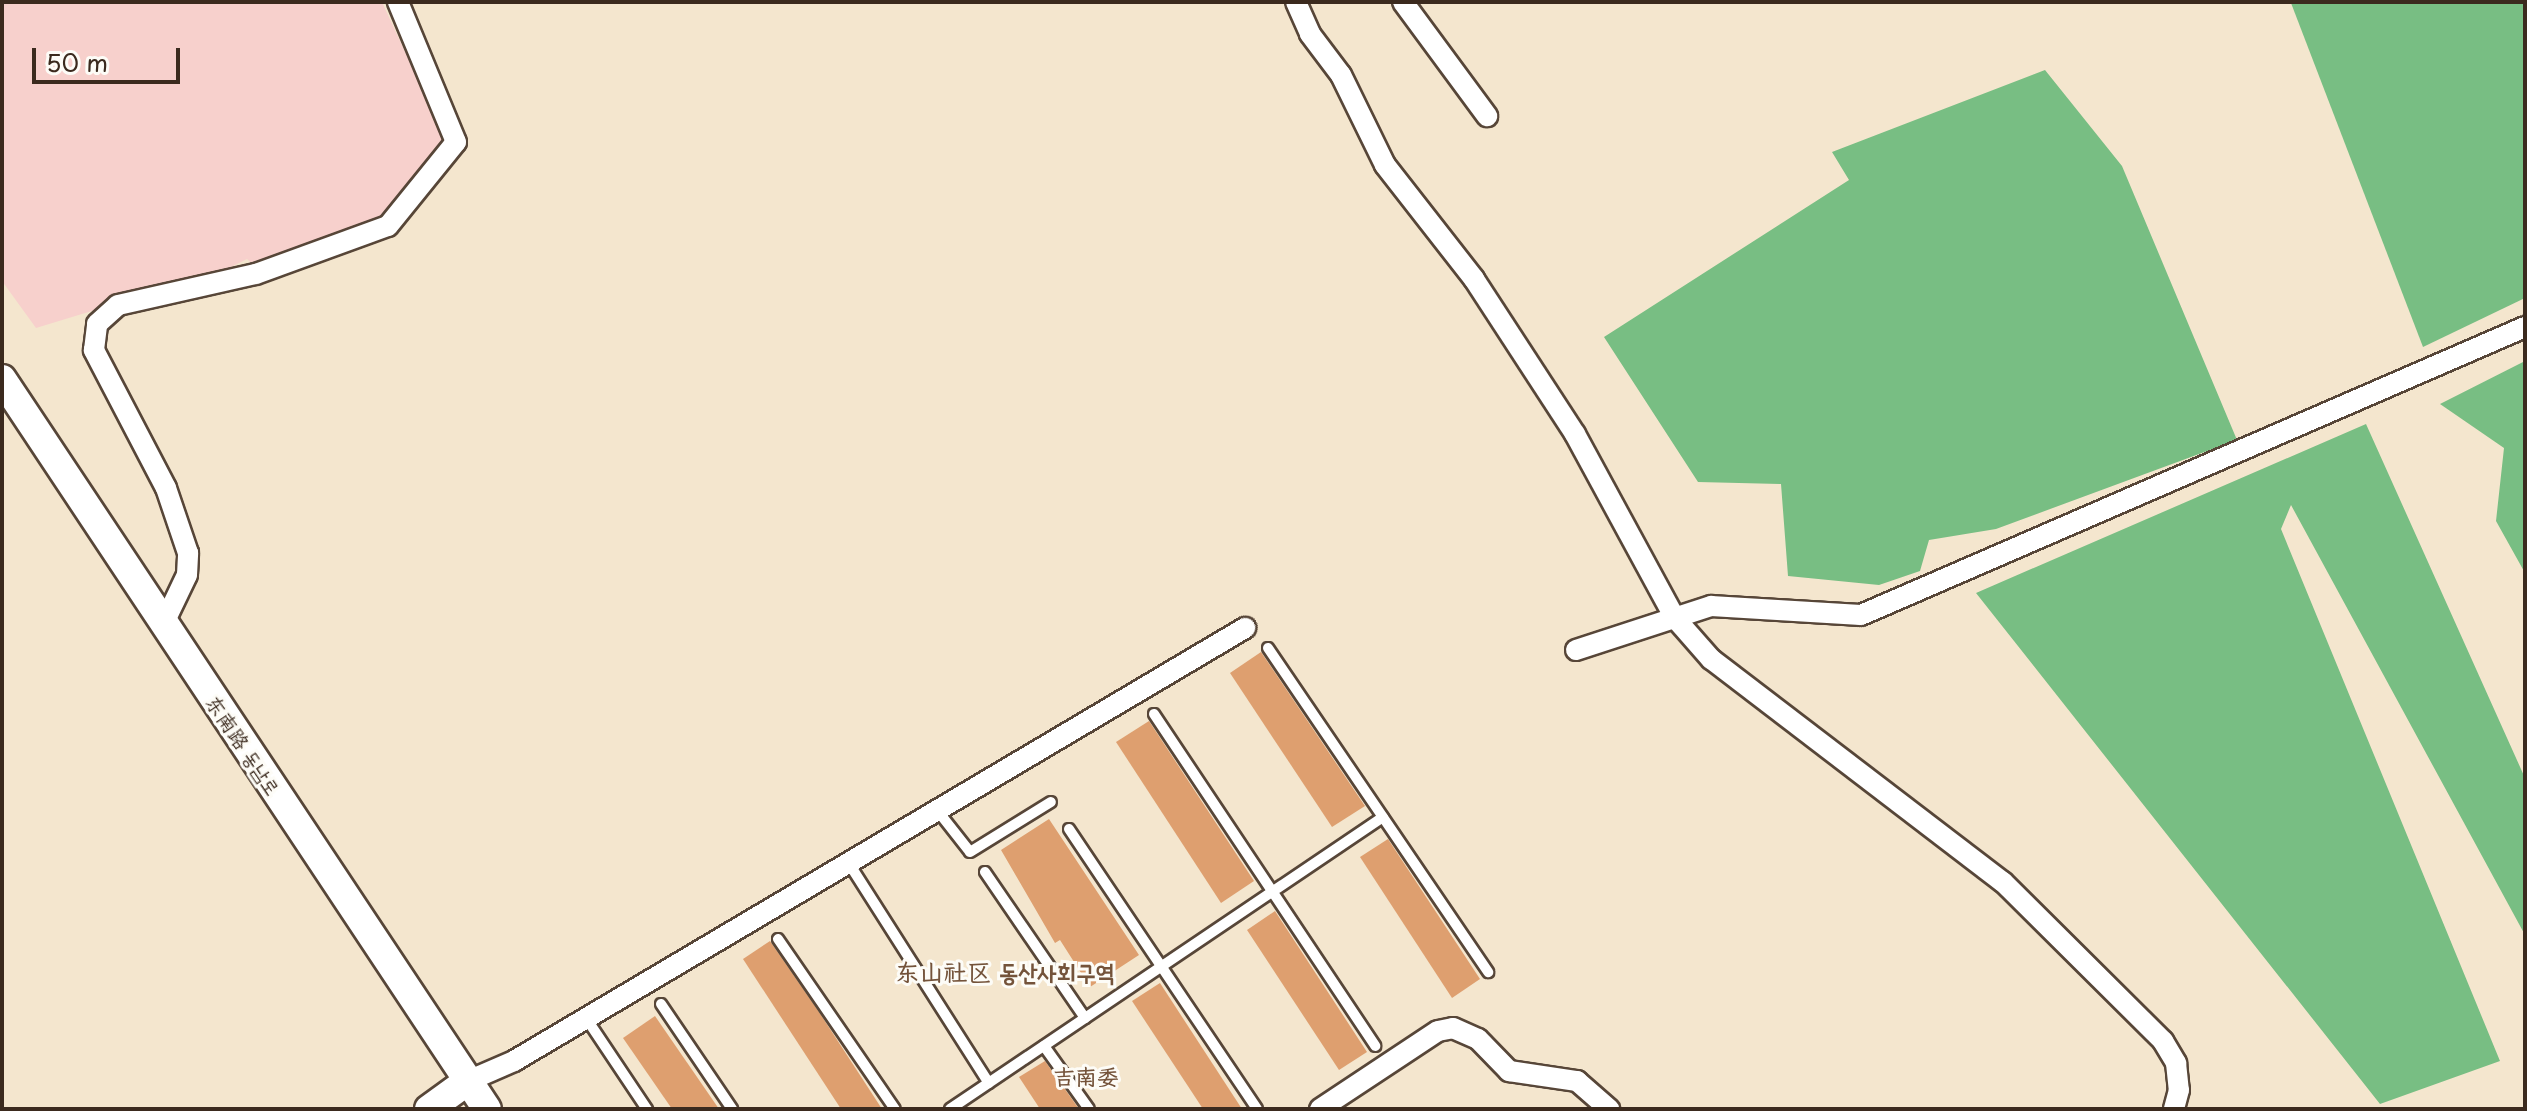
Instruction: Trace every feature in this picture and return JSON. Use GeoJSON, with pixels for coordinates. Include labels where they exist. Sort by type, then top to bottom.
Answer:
{"type":"FeatureCollection","features":[{"type":"Feature","properties":{"kind":"main road","name":"东南路 동남로"},"geometry":{"type":"LineString","coordinates":[[2,379],[487,1109]]}},
{"type":"Feature","properties":{"kind":"main road"},"geometry":{"type":"LineString","coordinates":[[429,1109],[468,1081]]}},
{"type":"Feature","properties":{"kind":"street"},"geometry":{"type":"LineString","coordinates":[[163,625],[187,575],[188,553],[166,488],[94,350],[97,324],[118,305],[256,274],[388,226],[456,142],[398,2]]}},
{"type":"Feature","properties":{"kind":"street"},"geometry":{"type":"LineString","coordinates":[[1296,2],[1310,34],[1341,75],[1385,165],[1474,279],[1575,434],[1675,618],[1711,659],[2003,882],[2163,1041],[2176,1063],[2179,1090],[2174,1109]]}},
{"type":"Feature","properties":{"kind":"street"},"geometry":{"type":"LineString","coordinates":[[1403,2],[1487,116]]}},
{"type":"Feature","properties":{"kind":"street"},"geometry":{"type":"LineString","coordinates":[[1576,650],[1711,606],[1861,615],[2525,327]]}},
{"type":"Feature","properties":{"kind":"street"},"geometry":{"type":"LineString","coordinates":[[468,1081],[514,1061],[936,808],[1245,628]]}},
{"type":"Feature","properties":{"kind":"street"},"geometry":{"type":"LineString","coordinates":[[1320,1109],[1438,1031],[1453,1028],[1478,1039],[1509,1071],[1577,1081],[1609,1109]]}},
{"type":"Feature","properties":{"kind":"lane"},"geometry":{"type":"LineString","coordinates":[[1268,648],[1488,972]]}},
{"type":"Feature","properties":{"kind":"lane"},"geometry":{"type":"LineString","coordinates":[[1154,714],[1375,1046]]}},
{"type":"Feature","properties":{"kind":"lane"},"geometry":{"type":"LineString","coordinates":[[936,808],[970,852],[1051,802]]}},
{"type":"Feature","properties":{"kind":"lane"},"geometry":{"type":"LineString","coordinates":[[950,1109],[1383,817]]}},
{"type":"Feature","properties":{"kind":"lane"},"geometry":{"type":"LineString","coordinates":[[1069,829],[1257,1109]]}},
{"type":"Feature","properties":{"kind":"lane"},"geometry":{"type":"LineString","coordinates":[[848,862],[989,1083]]}},
{"type":"Feature","properties":{"kind":"lane"},"geometry":{"type":"LineString","coordinates":[[985,872],[1085,1018]]}},
{"type":"Feature","properties":{"kind":"lane"},"geometry":{"type":"LineString","coordinates":[[778,939],[895,1109]]}},
{"type":"Feature","properties":{"kind":"lane"},"geometry":{"type":"LineString","coordinates":[[661,1004],[732,1109]]}},
{"type":"Feature","properties":{"kind":"lane"},"geometry":{"type":"LineString","coordinates":[[586,1018],[647,1109]]}},
{"type":"Feature","properties":{"kind":"lane"},"geometry":{"type":"LineString","coordinates":[[1044,1046],[1089,1109]]}},
{"type":"Feature","properties":{"kind":"shaded area"},"geometry":{"type":"Polygon","coordinates":[[[2,2],[382,2],[451,151],[388,228],[260,271],[247,259],[223,271],[36,328],[2,281],[2,2]]]}},
{"type":"Feature","properties":{"kind":"green space"},"geometry":{"type":"Polygon","coordinates":[[[2525,2],[2525,298],[2423,347],[2291,3],[2525,2]]]}},
{"type":"Feature","properties":{"kind":"green space"},"geometry":{"type":"Polygon","coordinates":[[[2045,70],[2122,166],[2237,440],[1996,529],[1929,540],[1920,571],[1879,585],[1788,576],[1781,484],[1698,482],[1604,337],[1849,180],[1832,152],[2045,70]]]}},
{"type":"Feature","properties":{"kind":"green space"},"geometry":{"type":"Polygon","coordinates":[[[2525,361],[2525,573],[2496,521],[2504,448],[2440,404],[2525,361]]]}},
{"type":"Feature","properties":{"kind":"green space"},"geometry":{"type":"Polygon","coordinates":[[[2366,424],[2525,778],[2525,935],[2291,505],[2281,529],[2500,1061],[2380,1104],[1976,593],[2366,424]]]}},
{"type":"Feature","properties":{"kind":"building"},"geometry":{"type":"Polygon","coordinates":[[[1261,652],[1365,806],[1332,827],[1230,673],[1261,652]]]}},
{"type":"Feature","properties":{"kind":"building"},"geometry":{"type":"Polygon","coordinates":[[[1149,721],[1254,881],[1221,903],[1116,742],[1149,721]]]}},
{"type":"Feature","properties":{"kind":"building"},"geometry":{"type":"Polygon","coordinates":[[[1049,819],[1139,955],[1090,987],[1060,940],[1055,943],[1001,850],[1049,819]]]}},
{"type":"Feature","properties":{"kind":"building"},"geometry":{"type":"Polygon","coordinates":[[[1388,839],[1480,979],[1452,998],[1360,857],[1388,839]]]}},
{"type":"Feature","properties":{"kind":"building"},"geometry":{"type":"Polygon","coordinates":[[[1275,911],[1367,1052],[1339,1070],[1247,930],[1275,911]]]}},
{"type":"Feature","properties":{"kind":"building"},"geometry":{"type":"Polygon","coordinates":[[[770,941],[882,1109],[841,1109],[743,959],[770,941]]]}},
{"type":"Feature","properties":{"kind":"building"},"geometry":{"type":"Polygon","coordinates":[[[1160,983],[1242,1109],[1203,1109],[1132,1001],[1160,983]]]}},
{"type":"Feature","properties":{"kind":"building"},"geometry":{"type":"Polygon","coordinates":[[[655,1016],[719,1109],[672,1109],[623,1038],[655,1016]]]}},
{"type":"Feature","properties":{"kind":"building"},"geometry":{"type":"Polygon","coordinates":[[[1045,1061],[1079,1109],[1040,1109],[1019,1077],[1045,1061]]]}},
{"type":"Feature","properties":{"kind":"district","name":"东山社区 동산사회구역"},"geometry":{"type":"Point","coordinates":[1005,972]}},
{"type":"Feature","properties":{"kind":"district","name":"吉南委"},"geometry":{"type":"Point","coordinates":[1086,1076]}}]}
